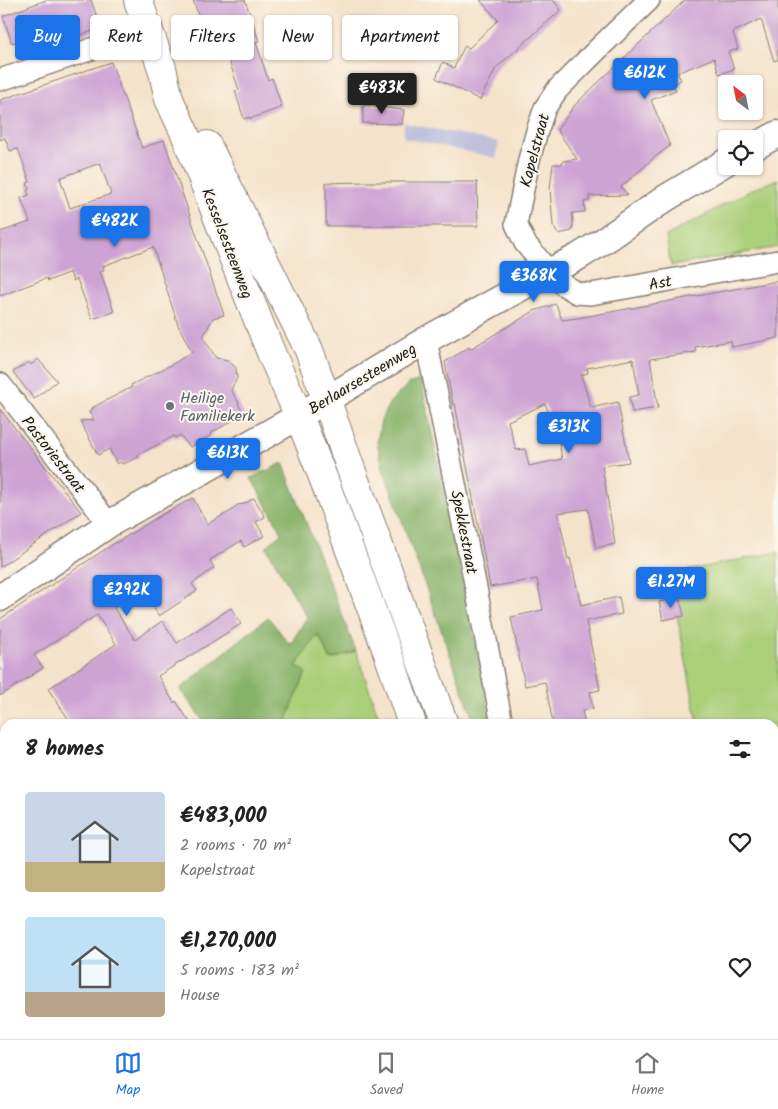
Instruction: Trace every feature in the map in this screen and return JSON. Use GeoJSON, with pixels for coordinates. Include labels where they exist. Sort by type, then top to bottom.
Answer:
{"type":"FeatureCollection","features":[{"type":"Feature","properties":{"kind":"main road","name":"Kesselsesteenweg"},"geometry":{"type":"LineString","coordinates":[[138,0],[143,15]]}},
{"type":"Feature","properties":{"kind":"main road","name":"Kesselsesteenweg"},"geometry":{"type":"LineString","coordinates":[[159,60],[169,99],[186,136],[272,355],[299,416],[338,517],[410,719]]}},
{"type":"Feature","properties":{"kind":"main road","name":"Kesselsesteenweg"},"geometry":{"type":"LineString","coordinates":[[162,68],[180,92],[309,350],[442,719]]}},
{"type":"Feature","properties":{"kind":"street","name":"Kapelstraat"},"geometry":{"type":"LineString","coordinates":[[549,272],[525,243],[516,224],[529,160],[542,116],[557,90],[649,0]]}},
{"type":"Feature","properties":{"kind":"street"},"geometry":{"type":"LineString","coordinates":[[0,80],[90,50]]}},
{"type":"Feature","properties":{"kind":"street"},"geometry":{"type":"LineString","coordinates":[[763,142],[778,134]]}},
{"type":"Feature","properties":{"kind":"street","name":"Berlaarsesteenweg"},"geometry":{"type":"LineString","coordinates":[[0,598],[109,524],[299,416],[426,340],[578,257],[666,198],[718,167]]}},
{"type":"Feature","properties":{"kind":"street","name":"Ast"},"geometry":{"type":"LineString","coordinates":[[549,272],[577,293],[591,294],[778,262]]}},
{"type":"Feature","properties":{"kind":"street","name":"Spekkestraat"},"geometry":{"type":"LineString","coordinates":[[426,340],[501,719]]}},
{"type":"Feature","properties":{"kind":"street","name":"Pastoriestraat"},"geometry":{"type":"LineString","coordinates":[[0,384],[109,524]]}},
{"type":"Feature","properties":{"kind":"shaded area"},"geometry":{"type":"Polygon","coordinates":[[[404,123],[499,142],[496,158],[404,138],[404,123]]]}},
{"type":"Feature","properties":{"kind":"green space"},"geometry":{"type":"Polygon","coordinates":[[[778,179],[778,247],[671,266],[666,236],[753,189],[778,179]]]}},
{"type":"Feature","properties":{"kind":"green space"},"geometry":{"type":"Polygon","coordinates":[[[421,380],[491,719],[473,719],[383,468],[377,442],[381,420],[390,402],[408,384],[421,380]]]}},
{"type":"Feature","properties":{"kind":"green space"},"geometry":{"type":"Polygon","coordinates":[[[283,463],[356,651],[331,660],[318,634],[296,666],[306,672],[287,719],[201,719],[180,689],[268,617],[290,645],[307,617],[266,547],[282,533],[251,478],[283,463]]]}},
{"type":"Feature","properties":{"kind":"green space"},"geometry":{"type":"Polygon","coordinates":[[[778,552],[778,719],[697,719],[669,574],[778,552]]]}},
{"type":"Feature","properties":{"kind":"green space"},"geometry":{"type":"Polygon","coordinates":[[[318,634],[331,660],[356,651],[379,719],[287,719],[306,672],[296,666],[318,634]]]}},
{"type":"Feature","properties":{"kind":"building"},"geometry":{"type":"Polygon","coordinates":[[[46,0],[91,0],[96,15],[90,15],[90,32],[80,35],[80,15],[15,15],[15,42],[12,43],[3,16],[46,0]]]}},
{"type":"Feature","properties":{"kind":"building"},"geometry":{"type":"Polygon","coordinates":[[[193,0],[245,0],[250,15],[198,15],[193,0]]]}},
{"type":"Feature","properties":{"kind":"building"},"geometry":{"type":"Polygon","coordinates":[[[480,0],[553,0],[561,10],[496,68],[480,100],[436,78],[443,62],[454,68],[465,45],[469,48],[498,20],[480,0]]]}},
{"type":"Feature","properties":{"kind":"building"},"geometry":{"type":"Polygon","coordinates":[[[685,0],[778,0],[778,60],[774,61],[761,19],[733,32],[738,49],[728,52],[734,69],[719,74],[714,58],[677,73],[681,80],[673,85],[676,90],[651,100],[670,146],[621,187],[628,195],[589,196],[589,201],[584,202],[585,212],[572,213],[572,231],[558,234],[553,226],[550,188],[553,164],[562,164],[563,161],[577,159],[557,130],[574,106],[685,0]]]}},
{"type":"Feature","properties":{"kind":"building"},"geometry":{"type":"Polygon","coordinates":[[[254,26],[259,41],[256,42],[268,80],[272,78],[282,107],[250,119],[250,117],[244,119],[235,91],[239,90],[229,60],[254,60],[254,26]]]}},
{"type":"Feature","properties":{"kind":"building"},"geometry":{"type":"Polygon","coordinates":[[[111,62],[142,148],[164,140],[224,315],[213,318],[203,337],[216,358],[228,360],[236,368],[237,378],[231,390],[244,414],[190,447],[180,435],[175,438],[174,436],[138,455],[139,457],[123,464],[121,462],[117,464],[109,449],[98,455],[80,421],[94,420],[89,412],[92,408],[192,352],[178,325],[153,247],[103,266],[104,270],[100,271],[114,312],[92,319],[77,279],[73,281],[70,272],[48,281],[47,278],[0,296],[0,232],[30,222],[21,198],[29,195],[27,183],[30,182],[18,149],[10,151],[5,138],[0,140],[0,100],[111,62]],[[100,163],[60,178],[70,208],[111,194],[100,163]]]}},
{"type":"Feature","properties":{"kind":"building"},"geometry":{"type":"Polygon","coordinates":[[[363,105],[404,110],[402,124],[363,123],[363,105]]]}},
{"type":"Feature","properties":{"kind":"building"},"geometry":{"type":"Polygon","coordinates":[[[477,182],[478,226],[326,226],[326,183],[477,182]]]}},
{"type":"Feature","properties":{"kind":"building"},"geometry":{"type":"Polygon","coordinates":[[[778,281],[778,338],[732,347],[731,341],[695,347],[696,352],[650,359],[658,408],[632,412],[629,397],[639,395],[633,359],[587,368],[588,373],[581,375],[591,408],[618,402],[629,462],[602,466],[615,544],[596,548],[588,509],[558,513],[581,605],[619,597],[622,614],[586,621],[600,690],[590,692],[593,709],[582,711],[584,719],[552,719],[545,682],[525,686],[511,617],[543,610],[537,579],[490,587],[455,404],[453,405],[445,362],[534,311],[556,304],[562,320],[778,281]],[[545,404],[508,421],[516,450],[525,449],[529,466],[562,459],[557,431],[545,404]]]}},
{"type":"Feature","properties":{"kind":"building"},"geometry":{"type":"Polygon","coordinates":[[[38,359],[57,381],[34,399],[13,372],[29,362],[31,365],[38,359]]]}},
{"type":"Feature","properties":{"kind":"building"},"geometry":{"type":"Polygon","coordinates":[[[0,409],[81,512],[0,567],[0,409]]]}},
{"type":"Feature","properties":{"kind":"building"},"geometry":{"type":"Polygon","coordinates":[[[193,498],[207,524],[231,511],[237,505],[244,504],[254,498],[265,517],[256,522],[264,536],[244,547],[241,541],[210,560],[214,568],[192,584],[197,591],[159,616],[142,590],[114,608],[135,640],[162,621],[177,643],[231,608],[241,624],[158,676],[174,703],[176,701],[188,719],[69,719],[48,689],[116,644],[97,615],[34,655],[43,668],[0,696],[0,619],[104,550],[193,498]]]}},
{"type":"Feature","properties":{"kind":"building"},"geometry":{"type":"Polygon","coordinates":[[[680,598],[684,616],[663,620],[659,602],[680,598]]]}},
{"type":"Feature","properties":{"kind":"place","name":"Heilige Familiekerk"},"geometry":{"type":"Point","coordinates":[170,406]}}]}
